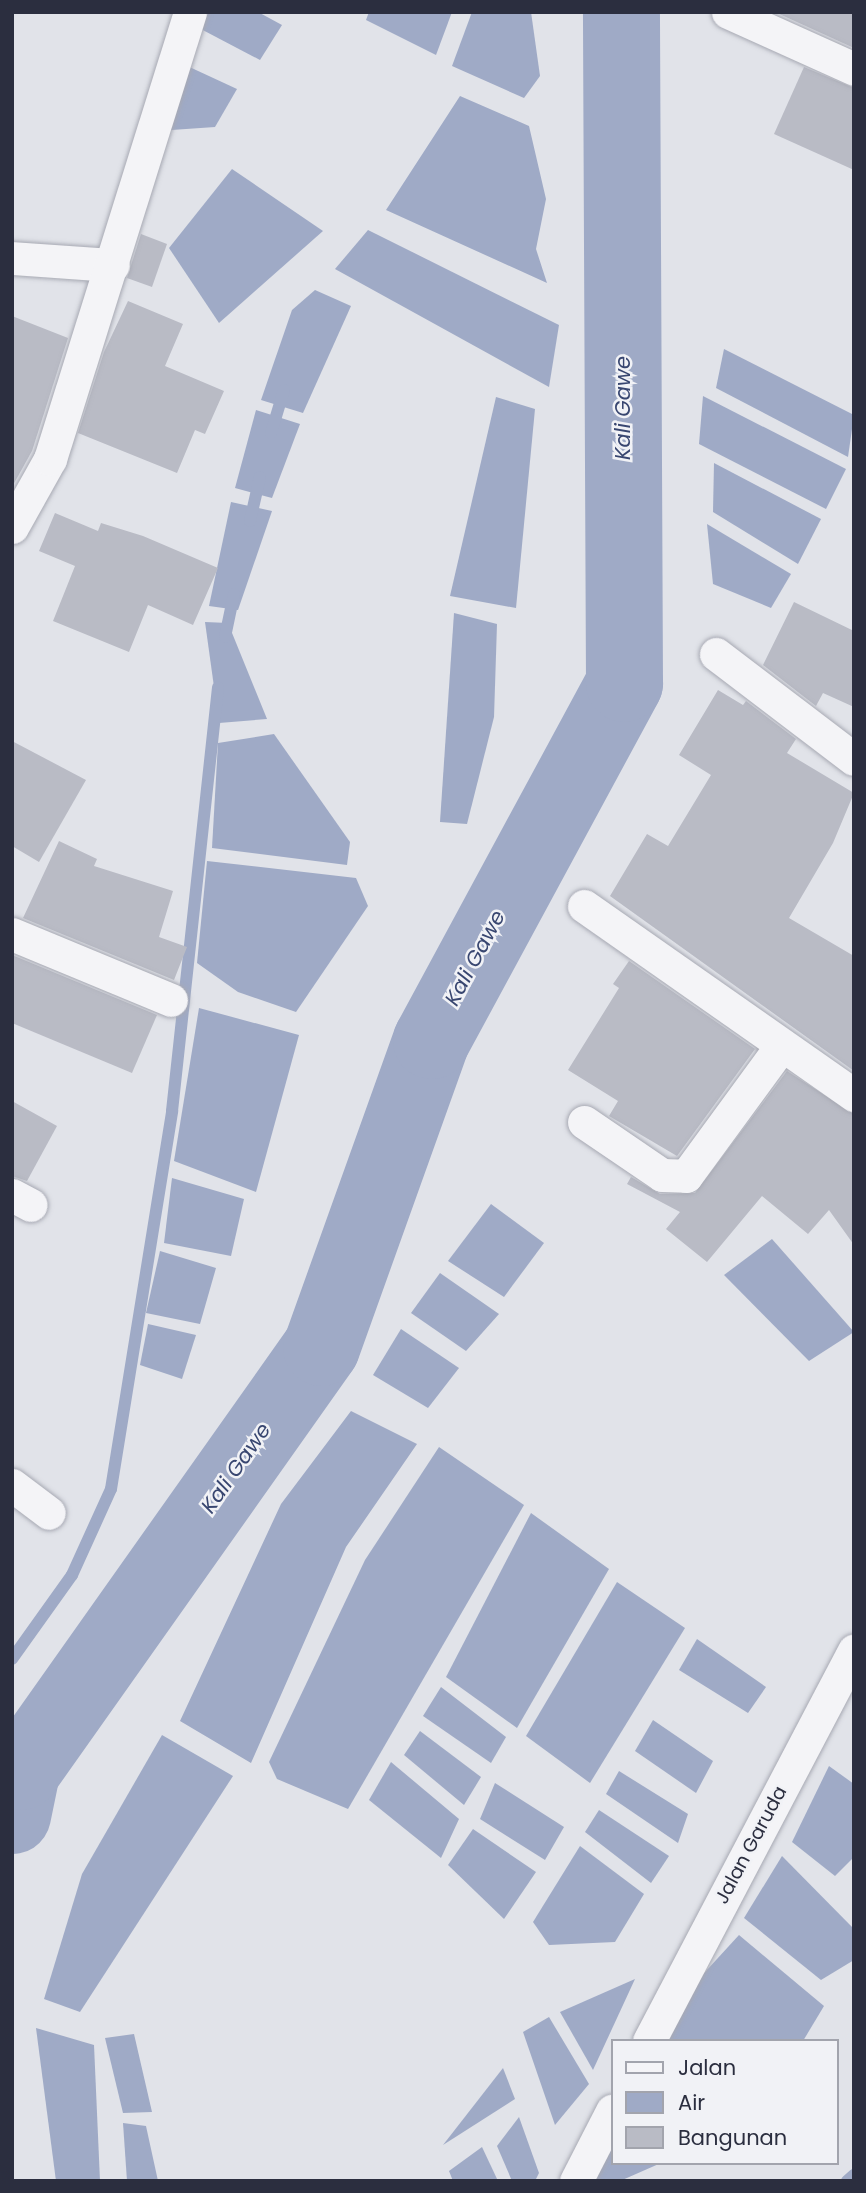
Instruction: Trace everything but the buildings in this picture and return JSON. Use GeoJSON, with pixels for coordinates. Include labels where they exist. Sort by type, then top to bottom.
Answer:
{"type":"FeatureCollection","features":[{"type":"Feature","properties":{"kind":"street"},"geometry":{"type":"LineString","coordinates":[[12,527],[50,459],[113,265],[190,12]]}},
{"type":"Feature","properties":{"kind":"street"},"geometry":{"type":"LineString","coordinates":[[728,12],[854,69]]}},
{"type":"Feature","properties":{"kind":"street"},"geometry":{"type":"LineString","coordinates":[[12,258],[113,265]]}},
{"type":"Feature","properties":{"kind":"street"},"geometry":{"type":"LineString","coordinates":[[716,654],[854,759]]}},
{"type":"Feature","properties":{"kind":"street"},"geometry":{"type":"LineString","coordinates":[[584,906],[854,1095]]}},
{"type":"Feature","properties":{"kind":"street"},"geometry":{"type":"LineString","coordinates":[[12,934],[171,1000]]}},
{"type":"Feature","properties":{"kind":"street"},"geometry":{"type":"LineString","coordinates":[[584,1122],[663,1175],[686,1176],[782,1045]]}},
{"type":"Feature","properties":{"kind":"street"},"geometry":{"type":"LineString","coordinates":[[12,1485],[49,1513]]}},
{"type":"Feature","properties":{"kind":"street","name":"Jalan Garuda"},"geometry":{"type":"LineString","coordinates":[[650,2039],[854,1650]]}},
{"type":"Feature","properties":{"kind":"street"},"geometry":{"type":"LineString","coordinates":[[576,2181],[610,2115]]}},
{"type":"Feature","properties":{"kind":"water"},"geometry":{"type":"Polygon","coordinates":[[[202,12],[258,12],[282,25],[260,60],[197,27],[202,12]]]}},
{"type":"Feature","properties":{"kind":"water"},"geometry":{"type":"Polygon","coordinates":[[[369,12],[452,12],[436,55],[366,20],[369,12]]]}},
{"type":"Feature","properties":{"kind":"water"},"geometry":{"type":"Polygon","coordinates":[[[472,12],[531,12],[540,76],[524,98],[452,66],[472,12]]]}},
{"type":"Feature","properties":{"kind":"water"},"geometry":{"type":"Polygon","coordinates":[[[183,64],[237,89],[215,127],[157,131],[183,64]]]}},
{"type":"Feature","properties":{"kind":"water"},"geometry":{"type":"Polygon","coordinates":[[[460,96],[529,126],[546,199],[536,249],[547,283],[386,210],[460,96]]]}},
{"type":"Feature","properties":{"kind":"water"},"geometry":{"type":"Polygon","coordinates":[[[232,169],[323,231],[219,323],[169,248],[232,169]]]}},
{"type":"Feature","properties":{"kind":"water"},"geometry":{"type":"Polygon","coordinates":[[[368,230],[559,325],[549,387],[335,269],[368,230]]]}},
{"type":"Feature","properties":{"kind":"water"},"geometry":{"type":"Polygon","coordinates":[[[315,290],[351,306],[303,413],[261,400],[292,310],[315,290]]]}},
{"type":"Feature","properties":{"kind":"water"},"geometry":{"type":"Polygon","coordinates":[[[724,349],[854,415],[848,457],[716,388],[724,349]]]}},
{"type":"Feature","properties":{"kind":"water"},"geometry":{"type":"Polygon","coordinates":[[[703,396],[846,469],[826,509],[699,444],[703,396]]]}},
{"type":"Feature","properties":{"kind":"water"},"geometry":{"type":"Polygon","coordinates":[[[496,397],[535,409],[516,608],[450,596],[496,397]]]}},
{"type":"Feature","properties":{"kind":"water"},"geometry":{"type":"Polygon","coordinates":[[[256,410],[300,424],[272,498],[235,488],[256,410]]]}},
{"type":"Feature","properties":{"kind":"water"},"geometry":{"type":"Polygon","coordinates":[[[714,463],[821,519],[798,564],[713,512],[714,463]]]}},
{"type":"Feature","properties":{"kind":"water"},"geometry":{"type":"Polygon","coordinates":[[[231,502],[272,511],[238,610],[209,606],[231,502]]]}},
{"type":"Feature","properties":{"kind":"water"},"geometry":{"type":"Polygon","coordinates":[[[707,524],[791,574],[771,608],[713,584],[707,524]]]}},
{"type":"Feature","properties":{"kind":"water"},"geometry":{"type":"Polygon","coordinates":[[[454,613],[497,624],[494,717],[467,824],[440,822],[454,613]]]}},
{"type":"Feature","properties":{"kind":"water"},"geometry":{"type":"Polygon","coordinates":[[[205,622],[228,623],[267,719],[219,723],[205,622]]]}},
{"type":"Feature","properties":{"kind":"water"},"geometry":{"type":"Polygon","coordinates":[[[274,734],[350,842],[347,865],[212,848],[218,743],[274,734]]]}},
{"type":"Feature","properties":{"kind":"water"},"geometry":{"type":"Polygon","coordinates":[[[207,861],[356,878],[368,906],[296,1012],[238,992],[197,963],[207,861]]]}},
{"type":"Feature","properties":{"kind":"water"},"geometry":{"type":"Polygon","coordinates":[[[199,1008],[299,1035],[256,1192],[174,1161],[199,1008]]]}},
{"type":"Feature","properties":{"kind":"water"},"geometry":{"type":"Polygon","coordinates":[[[172,1178],[244,1199],[231,1256],[164,1243],[172,1178]]]}},
{"type":"Feature","properties":{"kind":"water"},"geometry":{"type":"Polygon","coordinates":[[[491,1204],[544,1243],[504,1297],[448,1261],[491,1204]]]}},
{"type":"Feature","properties":{"kind":"water"},"geometry":{"type":"Polygon","coordinates":[[[772,1239],[854,1332],[809,1361],[724,1275],[772,1239]]]}},
{"type":"Feature","properties":{"kind":"water"},"geometry":{"type":"Polygon","coordinates":[[[160,1251],[216,1268],[200,1324],[146,1313],[160,1251]]]}},
{"type":"Feature","properties":{"kind":"water"},"geometry":{"type":"Polygon","coordinates":[[[440,1273],[499,1314],[466,1351],[411,1313],[440,1273]]]}},
{"type":"Feature","properties":{"kind":"water"},"geometry":{"type":"Polygon","coordinates":[[[148,1324],[196,1335],[182,1379],[140,1365],[148,1324]]]}},
{"type":"Feature","properties":{"kind":"water"},"geometry":{"type":"Polygon","coordinates":[[[401,1329],[459,1368],[428,1408],[373,1375],[401,1329]]]}},
{"type":"Feature","properties":{"kind":"water"},"geometry":{"type":"Polygon","coordinates":[[[351,1411],[417,1444],[346,1547],[251,1763],[180,1721],[281,1504],[351,1411]]]}},
{"type":"Feature","properties":{"kind":"water"},"geometry":{"type":"Polygon","coordinates":[[[439,1447],[524,1505],[348,1809],[277,1779],[269,1762],[365,1560],[439,1447]]]}},
{"type":"Feature","properties":{"kind":"water"},"geometry":{"type":"Polygon","coordinates":[[[531,1513],[609,1569],[517,1728],[446,1677],[531,1513]]]}},
{"type":"Feature","properties":{"kind":"water"},"geometry":{"type":"Polygon","coordinates":[[[617,1582],[685,1628],[590,1783],[526,1736],[617,1582]]]}},
{"type":"Feature","properties":{"kind":"water"},"geometry":{"type":"Polygon","coordinates":[[[697,1639],[766,1687],[748,1713],[679,1670],[697,1639]]]}},
{"type":"Feature","properties":{"kind":"water"},"geometry":{"type":"Polygon","coordinates":[[[441,1687],[506,1737],[491,1763],[423,1716],[441,1687]]]}},
{"type":"Feature","properties":{"kind":"water"},"geometry":{"type":"Polygon","coordinates":[[[653,1720],[713,1761],[696,1793],[635,1751],[653,1720]]]}},
{"type":"Feature","properties":{"kind":"water"},"geometry":{"type":"Polygon","coordinates":[[[420,1731],[481,1777],[464,1805],[404,1755],[420,1731]]]}},
{"type":"Feature","properties":{"kind":"water"},"geometry":{"type":"Polygon","coordinates":[[[162,1735],[233,1776],[80,2012],[44,1999],[82,1874],[162,1735]]]}},
{"type":"Feature","properties":{"kind":"water"},"geometry":{"type":"Polygon","coordinates":[[[391,1762],[459,1819],[441,1858],[369,1800],[391,1762]]]}},
{"type":"Feature","properties":{"kind":"water"},"geometry":{"type":"Polygon","coordinates":[[[829,1766],[854,1784],[854,1857],[835,1876],[792,1842],[829,1766]]]}},
{"type":"Feature","properties":{"kind":"water"},"geometry":{"type":"Polygon","coordinates":[[[619,1771],[688,1814],[678,1843],[606,1794],[619,1771]]]}},
{"type":"Feature","properties":{"kind":"water"},"geometry":{"type":"Polygon","coordinates":[[[495,1783],[564,1827],[545,1860],[480,1819],[495,1783]]]}},
{"type":"Feature","properties":{"kind":"water"},"geometry":{"type":"Polygon","coordinates":[[[599,1810],[669,1856],[651,1883],[585,1832],[599,1810]]]}},
{"type":"Feature","properties":{"kind":"water"},"geometry":{"type":"Polygon","coordinates":[[[473,1829],[536,1872],[504,1919],[448,1865],[473,1829]]]}},
{"type":"Feature","properties":{"kind":"water"},"geometry":{"type":"Polygon","coordinates":[[[580,1846],[644,1894],[615,1942],[549,1945],[533,1922],[580,1846]]]}},
{"type":"Feature","properties":{"kind":"water"},"geometry":{"type":"Polygon","coordinates":[[[782,1856],[854,1929],[854,1960],[821,1980],[744,1918],[782,1856]]]}},
{"type":"Feature","properties":{"kind":"water"},"geometry":{"type":"Polygon","coordinates":[[[739,1935],[824,2006],[804,2039],[661,2039],[684,1995],[739,1935]]]}},
{"type":"Feature","properties":{"kind":"water"},"geometry":{"type":"Polygon","coordinates":[[[635,1979],[593,2070],[560,2012],[635,1979]]]}},
{"type":"Feature","properties":{"kind":"water"},"geometry":{"type":"Polygon","coordinates":[[[549,2017],[589,2084],[555,2125],[523,2032],[549,2017]]]}},
{"type":"Feature","properties":{"kind":"water"},"geometry":{"type":"Polygon","coordinates":[[[36,2028],[94,2045],[100,2181],[56,2181],[36,2028]]]}},
{"type":"Feature","properties":{"kind":"water"},"geometry":{"type":"Polygon","coordinates":[[[134,2034],[152,2112],[123,2113],[105,2038],[134,2034]]]}},
{"type":"Feature","properties":{"kind":"water"},"geometry":{"type":"Polygon","coordinates":[[[503,2068],[515,2099],[443,2145],[503,2068]]]}},
{"type":"Feature","properties":{"kind":"water"},"geometry":{"type":"Polygon","coordinates":[[[519,2117],[539,2173],[535,2181],[512,2181],[497,2146],[519,2117]]]}},
{"type":"Feature","properties":{"kind":"water"},"geometry":{"type":"Polygon","coordinates":[[[123,2123],[146,2126],[158,2181],[127,2181],[123,2123]]]}},
{"type":"Feature","properties":{"kind":"water"},"geometry":{"type":"Polygon","coordinates":[[[610,2137],[610,2165],[656,2165],[620,2181],[590,2181],[610,2137]]]}},
{"type":"Feature","properties":{"kind":"water"},"geometry":{"type":"Polygon","coordinates":[[[482,2147],[498,2181],[453,2181],[449,2171],[482,2147]]]}},
{"type":"Feature","properties":{"kind":"waterway","name":"Kali Gawe"},"geometry":{"type":"LineString","coordinates":[[12,1815],[21,1771],[321,1347],[431,1040],[624,683],[621,12]]}},
{"type":"Feature","properties":{"kind":"waterway"},"geometry":{"type":"LineString","coordinates":[[271,433],[284,390]]}},
{"type":"Feature","properties":{"kind":"waterway"},"geometry":{"type":"LineString","coordinates":[[250,521],[260,477]]}},
{"type":"Feature","properties":{"kind":"waterway"},"geometry":{"type":"LineString","coordinates":[[225,637],[234,594]]}},
{"type":"Feature","properties":{"kind":"waterway"},"geometry":{"type":"LineString","coordinates":[[12,1659],[72,1575],[111,1489],[172,1111],[218,687]]}},
{"type":"Feature","properties":{"kind":"waterway"},"geometry":{"type":"LineString","coordinates":[[847,2181],[854,2175]]}}]}
